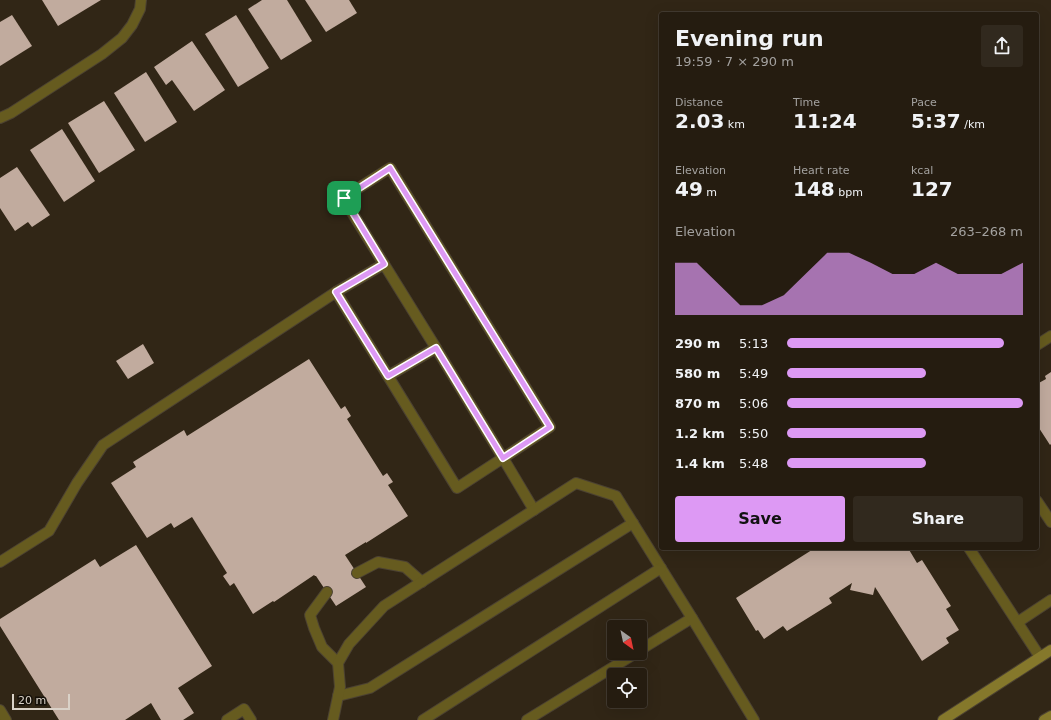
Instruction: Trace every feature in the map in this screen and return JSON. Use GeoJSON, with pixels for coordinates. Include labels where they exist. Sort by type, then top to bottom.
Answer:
{"type":"FeatureCollection","features":[{"type":"Feature","properties":{"kind":"main road"},"geometry":{"type":"LineString","coordinates":[[943,720],[1051,650]]}},
{"type":"Feature","properties":{"kind":"main road"},"geometry":{"type":"LineString","coordinates":[[1044,720],[1051,716]]}},
{"type":"Feature","properties":{"kind":"street"},"geometry":{"type":"LineString","coordinates":[[0,118],[11,113],[102,54],[122,38],[132,25],[140,9],[141,0]]}},
{"type":"Feature","properties":{"kind":"street"},"geometry":{"type":"LineString","coordinates":[[336,292],[457,488],[503,458],[550,427],[390,168],[344,198],[503,458],[534,510]]}},
{"type":"Feature","properties":{"kind":"street"},"geometry":{"type":"LineString","coordinates":[[0,562],[49,531],[77,483],[103,445],[336,292],[384,264]]}},
{"type":"Feature","properties":{"kind":"street"},"geometry":{"type":"LineString","coordinates":[[1039,344],[1051,336]]}},
{"type":"Feature","properties":{"kind":"street"},"geometry":{"type":"LineString","coordinates":[[388,376],[436,348]]}},
{"type":"Feature","properties":{"kind":"street"},"geometry":{"type":"LineString","coordinates":[[333,720],[340,686],[338,663],[349,644],[384,606],[576,483],[616,496],[754,720]]}},
{"type":"Feature","properties":{"kind":"street"},"geometry":{"type":"LineString","coordinates":[[1039,504],[1051,522]]}},
{"type":"Feature","properties":{"kind":"street"},"geometry":{"type":"LineString","coordinates":[[338,696],[370,688],[633,523]]}},
{"type":"Feature","properties":{"kind":"street"},"geometry":{"type":"LineString","coordinates":[[970,550],[1040,657]]}},
{"type":"Feature","properties":{"kind":"street"},"geometry":{"type":"LineString","coordinates":[[357,573],[378,562],[405,567],[422,582]]}},
{"type":"Feature","properties":{"kind":"street"},"geometry":{"type":"LineString","coordinates":[[423,720],[661,568]]}},
{"type":"Feature","properties":{"kind":"street"},"geometry":{"type":"LineString","coordinates":[[327,592],[310,615],[322,647],[338,663]]}},
{"type":"Feature","properties":{"kind":"street"},"geometry":{"type":"LineString","coordinates":[[1018,622],[1051,600]]}},
{"type":"Feature","properties":{"kind":"street"},"geometry":{"type":"LineString","coordinates":[[647,646],[692,618]]}},
{"type":"Feature","properties":{"kind":"street"},"geometry":{"type":"LineString","coordinates":[[527,720],[625,660]]}},
{"type":"Feature","properties":{"kind":"street"},"geometry":{"type":"LineString","coordinates":[[227,720],[244,709],[250,720]]}},
{"type":"Feature","properties":{"kind":"street"},"geometry":{"type":"LineString","coordinates":[[0,710],[6,720]]}},
{"type":"Feature","properties":{"kind":"building"},"geometry":{"type":"Polygon","coordinates":[[[42,0],[101,0],[58,26],[42,0]]]}},
{"type":"Feature","properties":{"kind":"building"},"geometry":{"type":"Polygon","coordinates":[[[262,0],[287,0],[312,41],[281,60],[248,9],[262,0]]]}},
{"type":"Feature","properties":{"kind":"building"},"geometry":{"type":"Polygon","coordinates":[[[305,0],[349,0],[357,13],[326,32],[305,0]]]}},
{"type":"Feature","properties":{"kind":"building"},"geometry":{"type":"Polygon","coordinates":[[[12,15],[32,46],[0,66],[0,22],[12,15]]]}},
{"type":"Feature","properties":{"kind":"building"},"geometry":{"type":"Polygon","coordinates":[[[236,15],[269,68],[238,87],[205,34],[236,15]]]}},
{"type":"Feature","properties":{"kind":"building"},"geometry":{"type":"Polygon","coordinates":[[[192,41],[225,90],[194,111],[172,80],[166,85],[154,67],[192,41]]]}},
{"type":"Feature","properties":{"kind":"building"},"geometry":{"type":"Polygon","coordinates":[[[146,72],[177,122],[145,142],[114,93],[146,72]]]}},
{"type":"Feature","properties":{"kind":"building"},"geometry":{"type":"Polygon","coordinates":[[[104,101],[135,150],[99,173],[68,123],[104,101]]]}},
{"type":"Feature","properties":{"kind":"building"},"geometry":{"type":"Polygon","coordinates":[[[62,129],[95,181],[64,202],[30,150],[62,129]]]}},
{"type":"Feature","properties":{"kind":"building"},"geometry":{"type":"Polygon","coordinates":[[[17,167],[50,215],[32,227],[28,222],[15,231],[0,208],[0,178],[17,167]]]}},
{"type":"Feature","properties":{"kind":"building"},"geometry":{"type":"Polygon","coordinates":[[[143,344],[154,363],[128,379],[116,361],[143,344]]]}},
{"type":"Feature","properties":{"kind":"building"},"geometry":{"type":"Polygon","coordinates":[[[309,359],[341,409],[345,406],[351,416],[347,419],[383,476],[387,473],[393,482],[388,485],[408,516],[345,555],[366,587],[336,606],[314,575],[274,602],[273,601],[253,614],[234,583],[230,586],[223,576],[227,573],[192,517],[174,528],[171,523],[147,538],[111,483],[136,467],[133,462],[184,430],[187,436],[309,359]]]}},
{"type":"Feature","properties":{"kind":"building"},"geometry":{"type":"Polygon","coordinates":[[[1051,372],[1050,445],[1039,428],[1039,383],[1046,379],[1045,376],[1051,372]]]}},
{"type":"Feature","properties":{"kind":"building"},"geometry":{"type":"Polygon","coordinates":[[[136,545],[212,666],[178,688],[194,713],[183,720],[161,720],[151,703],[125,720],[59,720],[0,626],[0,619],[95,559],[100,567],[136,545]]]}},
{"type":"Feature","properties":{"kind":"building"},"geometry":{"type":"Polygon","coordinates":[[[812,550],[909,550],[917,563],[922,560],[951,606],[946,609],[959,630],[946,638],[949,643],[922,661],[875,587],[873,595],[850,590],[852,583],[829,598],[832,603],[787,631],[783,626],[764,639],[758,630],[756,631],[736,598],[812,550]]]}},
{"type":"Feature","properties":{"kind":"route"},"geometry":{"type":"LineString","coordinates":[[390,168],[550,427],[503,458],[436,348],[388,376],[336,292],[384,264],[344,198],[390,168]]}}]}
